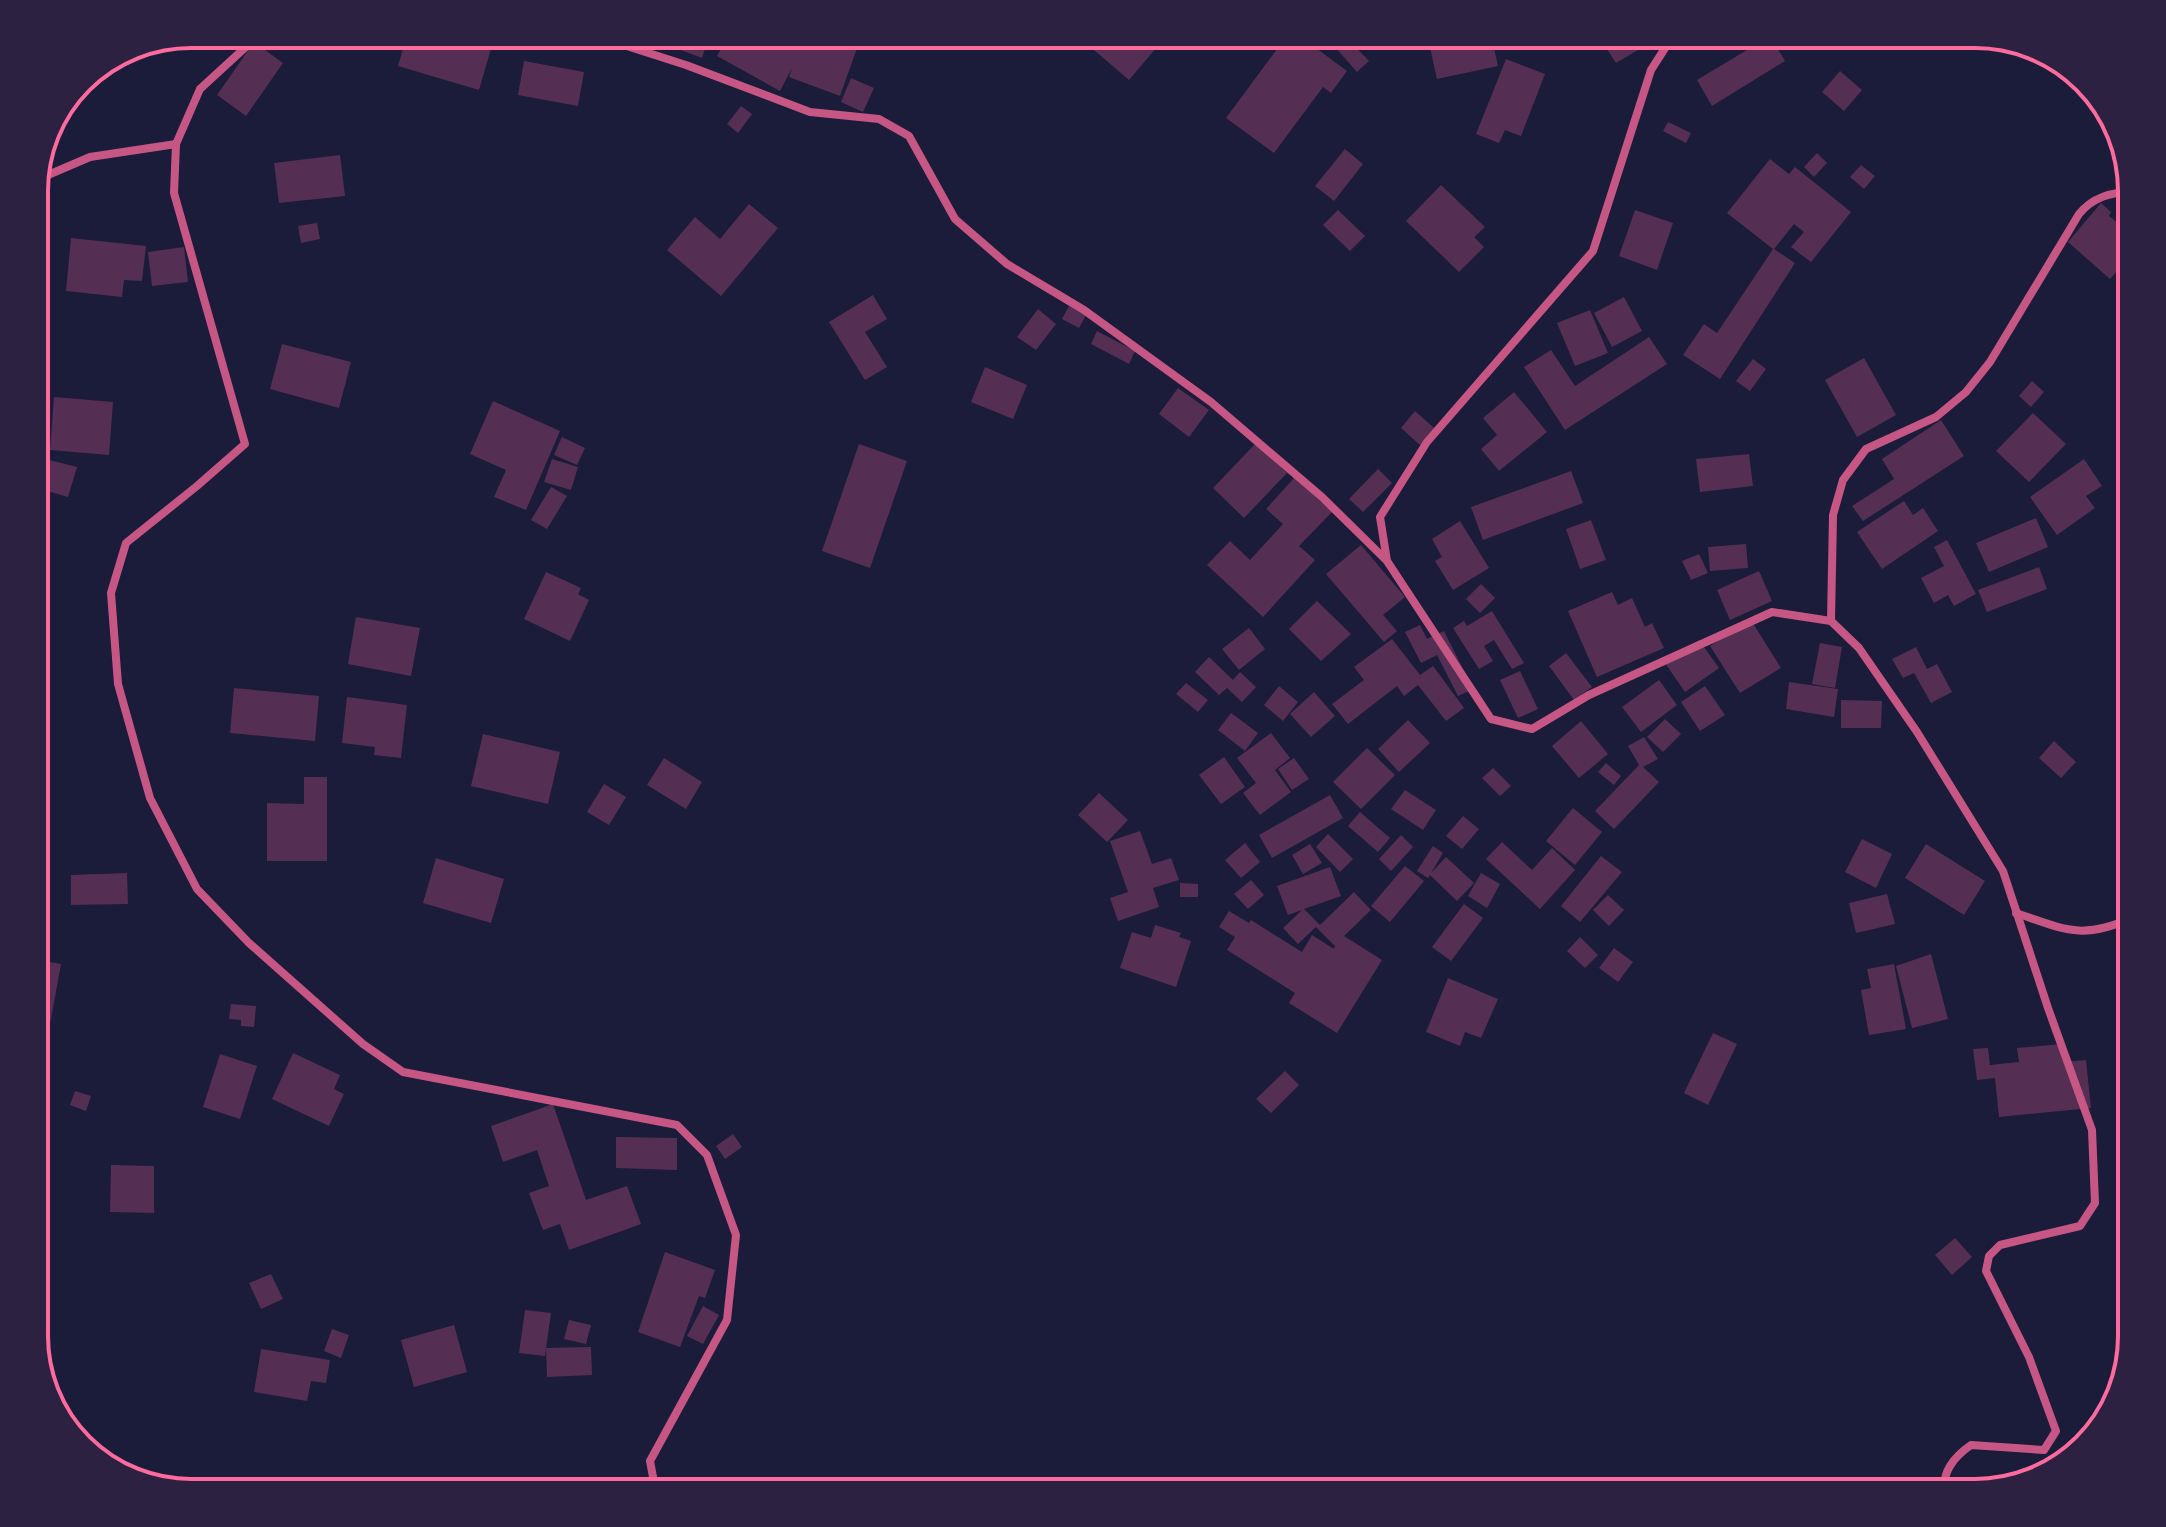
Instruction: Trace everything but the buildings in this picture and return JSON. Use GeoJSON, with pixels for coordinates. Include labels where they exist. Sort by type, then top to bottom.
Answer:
{"type":"FeatureCollection","features":[{"type":"Feature","properties":{"kind":"street"},"geometry":{"type":"LineString","coordinates":[[245,48],[200,89],[176,144],[174,193],[245,444],[126,543],[111,593],[118,684],[150,798],[197,889],[249,943],[363,1044],[403,1072],[677,1125],[707,1155],[736,1235],[727,1320],[650,1461],[653,1479]]}},
{"type":"Feature","properties":{"kind":"street"},"geometry":{"type":"LineString","coordinates":[[633,48],[810,112],[879,119],[909,136],[955,219],[1007,264],[1084,310],[1211,402],[1322,497],[1387,561],[1491,719],[1532,729],[1589,695],[1772,612],[1831,621],[1859,648],[1917,732],[2003,871],[2092,1130],[2095,1203],[2080,1226],[2000,1245],[1989,1256],[1986,1271],[2029,1357],[2056,1431],[2044,1450],[1971,1445],[1958,1454],[1947,1469],[1945,1479]]}},
{"type":"Feature","properties":{"kind":"street"},"geometry":{"type":"LineString","coordinates":[[1387,561],[1380,517],[1427,442],[1593,251],[1651,70],[1665,48]]}},
{"type":"Feature","properties":{"kind":"street"},"geometry":{"type":"LineString","coordinates":[[49,175],[90,157],[176,144]]}},
{"type":"Feature","properties":{"kind":"street"},"geometry":{"type":"LineString","coordinates":[[1831,621],[1833,515],[1843,480],[1866,449],[1936,417],[1966,392],[1990,362],[2079,214],[2090,202],[2118,193]]}},
{"type":"Feature","properties":{"kind":"street"},"geometry":{"type":"LineString","coordinates":[[2016,913],[2074,933],[2118,924]]}}]}
